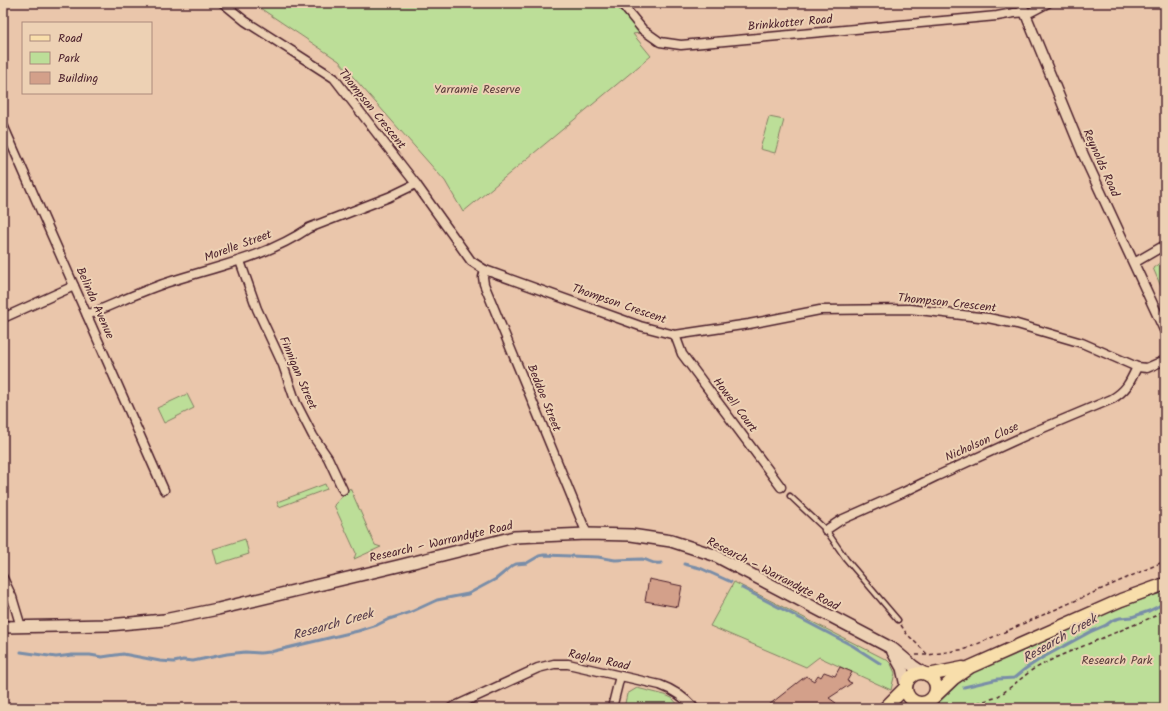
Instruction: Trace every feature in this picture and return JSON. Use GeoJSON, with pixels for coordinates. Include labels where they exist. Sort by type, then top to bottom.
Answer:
{"type":"FeatureCollection","features":[{"type":"Feature","properties":{"kind":"main road","name":"Research – Warrandyte Road"},"geometry":{"type":"LineString","coordinates":[[3,627],[108,625],[164,620],[218,609],[514,537],[587,534],[631,535],[671,541],[714,555],[889,647],[913,666],[926,674]]}},
{"type":"Feature","properties":{"kind":"main road"},"geometry":{"type":"LineString","coordinates":[[894,708],[905,705],[926,703],[954,678],[970,667],[1100,609],[1165,584]]}},
{"type":"Feature","properties":{"kind":"main road"},"geometry":{"type":"LineString","coordinates":[[889,647],[899,663],[909,698],[918,704]]}},
{"type":"Feature","properties":{"kind":"main road"},"geometry":{"type":"LineString","coordinates":[[885,708],[906,686],[913,675],[970,667]]}},
{"type":"Feature","properties":{"kind":"main road"},"geometry":{"type":"LineString","coordinates":[[926,674],[933,679],[936,686],[933,698]]}},
{"type":"Feature","properties":{"kind":"street","name":"Thompson Crescent"},"geometry":{"type":"LineString","coordinates":[[223,3],[245,21],[334,78],[416,184],[471,261],[485,270],[640,326],[675,335],[749,324],[820,310],[910,309],[988,318],[1017,324],[1082,343],[1137,366],[1147,368],[1165,360]]}},
{"type":"Feature","properties":{"kind":"street","name":"Brinkkotter Road"},"geometry":{"type":"LineString","coordinates":[[621,3],[643,30],[660,42],[681,46],[997,16],[1031,12],[1048,3]]}},
{"type":"Feature","properties":{"kind":"street","name":"Reynolds Road"},"geometry":{"type":"LineString","coordinates":[[1021,3],[1083,154],[1165,332]]}},
{"type":"Feature","properties":{"kind":"street","name":"Belinda Avenue"},"geometry":{"type":"LineString","coordinates":[[3,125],[164,490]]}},
{"type":"Feature","properties":{"kind":"street","name":"Morelle Street"},"geometry":{"type":"LineString","coordinates":[[87,315],[170,282],[262,253],[309,228],[389,197],[416,184]]}},
{"type":"Feature","properties":{"kind":"street"},"geometry":{"type":"LineString","coordinates":[[1134,263],[1165,245]]}},
{"type":"Feature","properties":{"kind":"street","name":"Finnigan Street"},"geometry":{"type":"LineString","coordinates":[[240,261],[257,309],[283,365],[296,403],[313,436],[328,458],[343,490]]}},
{"type":"Feature","properties":{"kind":"street","name":"Beddoe Street"},"geometry":{"type":"LineString","coordinates":[[485,270],[483,277],[484,284],[587,534]]}},
{"type":"Feature","properties":{"kind":"street"},"geometry":{"type":"LineString","coordinates":[[3,318],[74,286]]}},
{"type":"Feature","properties":{"kind":"street","name":"Howell Court"},"geometry":{"type":"LineString","coordinates":[[675,335],[682,354],[781,487]]}},
{"type":"Feature","properties":{"kind":"street","name":"Nicholson Close"},"geometry":{"type":"LineString","coordinates":[[826,530],[841,520],[1030,433],[1112,399],[1121,394],[1128,386],[1137,366]]}},
{"type":"Feature","properties":{"kind":"street"},"geometry":{"type":"LineString","coordinates":[[3,578],[12,597],[21,627]]}},
{"type":"Feature","properties":{"kind":"street","name":"Raglan Road"},"geometry":{"type":"LineString","coordinates":[[451,708],[538,668],[554,664],[568,664],[660,685],[672,689],[684,697],[694,708]]}},
{"type":"Feature","properties":{"kind":"street"},"geometry":{"type":"LineString","coordinates":[[612,708],[620,676]]}},
{"type":"Feature","properties":{"kind":"lane"},"geometry":{"type":"LineString","coordinates":[[790,496],[826,530],[846,559],[898,620]]}},
{"type":"Feature","properties":{"kind":"path"},"geometry":{"type":"LineString","coordinates":[[916,655],[928,655],[966,649],[1165,561]]}},
{"type":"Feature","properties":{"kind":"path"},"geometry":{"type":"LineString","coordinates":[[957,708],[995,698],[1003,694],[1032,670],[1057,657],[1152,618],[1158,614],[1165,603]]}},
{"type":"Feature","properties":{"kind":"path"},"geometry":{"type":"LineString","coordinates":[[898,620],[906,633],[928,655]]}},
{"type":"Feature","properties":{"kind":"green space","name":"Yarramie Reserve"},"geometry":{"type":"Polygon","coordinates":[[[266,3],[616,3],[640,33],[633,34],[651,56],[463,212],[445,181],[339,61],[260,8],[266,3]]]}},
{"type":"Feature","properties":{"kind":"green space"},"geometry":{"type":"Polygon","coordinates":[[[769,117],[784,120],[775,153],[760,149],[769,117]]]}},
{"type":"Feature","properties":{"kind":"green space"},"geometry":{"type":"Polygon","coordinates":[[[1165,259],[1165,296],[1153,268],[1165,259]]]}},
{"type":"Feature","properties":{"kind":"green space"},"geometry":{"type":"Polygon","coordinates":[[[187,394],[194,408],[164,423],[157,408],[187,394]]]}},
{"type":"Feature","properties":{"kind":"green space"},"geometry":{"type":"Polygon","coordinates":[[[325,484],[327,489],[279,507],[277,502],[325,484]]]}},
{"type":"Feature","properties":{"kind":"green space"},"geometry":{"type":"Polygon","coordinates":[[[350,488],[375,545],[381,547],[354,559],[356,553],[334,505],[350,488]]]}},
{"type":"Feature","properties":{"kind":"green space"},"geometry":{"type":"Polygon","coordinates":[[[245,539],[249,554],[217,564],[213,549],[245,539]]]}},
{"type":"Feature","properties":{"kind":"green space"},"geometry":{"type":"Polygon","coordinates":[[[734,582],[887,660],[891,664],[895,673],[891,690],[819,657],[806,667],[710,626],[734,582]]]}},
{"type":"Feature","properties":{"kind":"green space","name":"Research Park"},"geometry":{"type":"Polygon","coordinates":[[[1165,591],[1165,708],[928,708],[935,704],[945,690],[969,674],[1111,611],[1165,591]]]}},
{"type":"Feature","properties":{"kind":"green space"},"geometry":{"type":"Polygon","coordinates":[[[637,688],[672,698],[681,708],[624,708],[627,694],[637,688]]]}},
{"type":"Feature","properties":{"kind":"building"},"geometry":{"type":"Polygon","coordinates":[[[649,579],[682,586],[678,607],[645,601],[649,579]]]}},
{"type":"Feature","properties":{"kind":"building"},"geometry":{"type":"Polygon","coordinates":[[[840,667],[852,672],[847,681],[852,683],[829,698],[836,703],[833,708],[828,708],[822,704],[815,708],[765,708],[806,676],[814,681],[818,675],[821,677],[824,672],[835,676],[840,667]]]}},
{"type":"Feature","properties":{"kind":"waterway","name":"Research Creek"},"geometry":{"type":"LineString","coordinates":[[21,652],[56,657],[72,655],[102,657],[123,654],[174,662],[183,660],[193,661],[245,652],[270,652],[358,631],[411,612],[437,600],[468,594],[496,579],[512,566],[527,563],[539,556],[598,557],[615,560],[642,559],[653,563],[661,563]]}},
{"type":"Feature","properties":{"kind":"waterway","name":"Research Creek"},"geometry":{"type":"LineString","coordinates":[[684,564],[700,568],[731,582]]}},
{"type":"Feature","properties":{"kind":"waterway","name":"Research Creek"},"geometry":{"type":"LineString","coordinates":[[742,588],[853,646],[881,664]]}},
{"type":"Feature","properties":{"kind":"waterway","name":"Research Creek"},"geometry":{"type":"LineString","coordinates":[[964,687],[998,679],[1014,678],[1042,658],[1113,620],[1132,617],[1165,603]]}}]}
